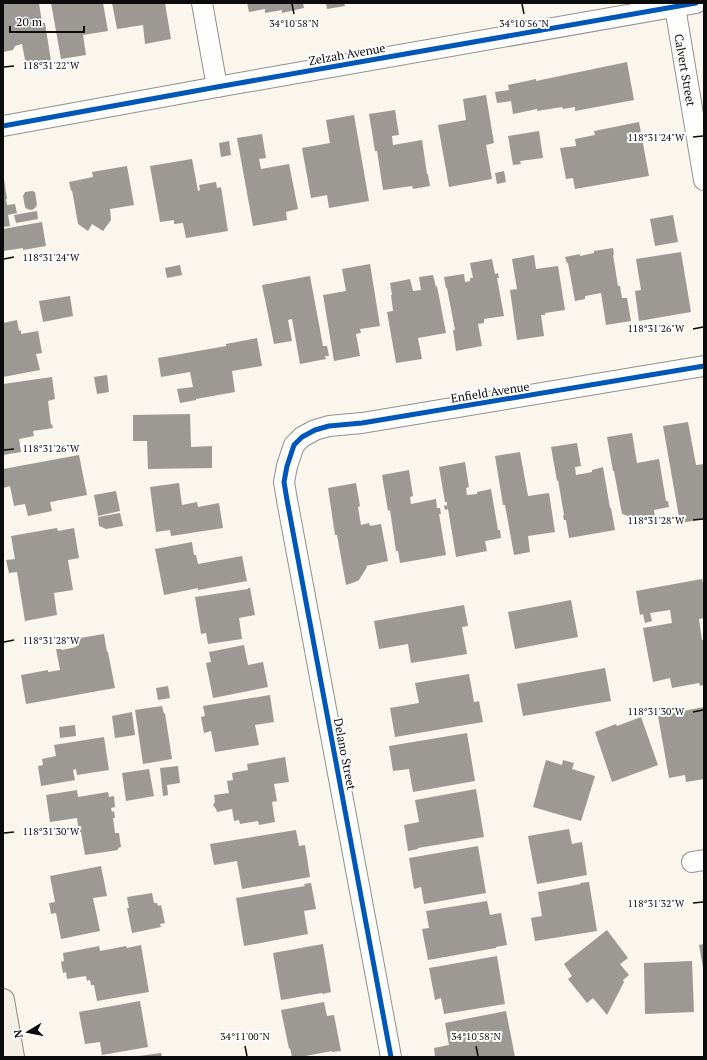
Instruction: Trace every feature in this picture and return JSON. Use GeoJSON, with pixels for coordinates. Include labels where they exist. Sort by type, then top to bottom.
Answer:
{"type":"FeatureCollection","features":[{"type":"Feature","properties":{"kind":"street"},"geometry":{"type":"LineString","coordinates":[[202,3],[217,87]]}},
{"type":"Feature","properties":{"kind":"street","name":"Zelzah Avenue"},"geometry":{"type":"LineString","coordinates":[[3,126],[696,3]]}},
{"type":"Feature","properties":{"kind":"street","name":"Calvert Street"},"geometry":{"type":"LineString","coordinates":[[675,6],[704,180]]}},
{"type":"Feature","properties":{"kind":"street","name":"Enfield Avenue"},"geometry":{"type":"LineString","coordinates":[[290,454],[294,445],[302,436],[329,426],[362,423],[704,366]]}},
{"type":"Feature","properties":{"kind":"street","name":"Delano Street"},"geometry":{"type":"LineString","coordinates":[[290,454],[284,482],[287,500],[391,1057]]}},
{"type":"Feature","properties":{"kind":"street"},"geometry":{"type":"LineString","coordinates":[[3,1000],[13,1057]]}},
{"type":"Feature","properties":{"kind":"building"},"geometry":{"type":"Polygon","coordinates":[[[3,3],[39,3],[42,23],[45,23],[51,61],[26,65],[22,44],[15,46],[13,50],[3,52],[3,3]]]}},
{"type":"Feature","properties":{"kind":"building"},"geometry":{"type":"Polygon","coordinates":[[[51,3],[103,3],[108,31],[83,35],[86,55],[61,59],[51,3]]]}},
{"type":"Feature","properties":{"kind":"building"},"geometry":{"type":"Polygon","coordinates":[[[112,3],[165,3],[171,39],[145,44],[143,25],[117,29],[112,3]]]}},
{"type":"Feature","properties":{"kind":"building"},"geometry":{"type":"Polygon","coordinates":[[[247,3],[303,3],[304,8],[282,13],[282,10],[265,13],[265,9],[249,12],[247,3]]]}},
{"type":"Feature","properties":{"kind":"building"},"geometry":{"type":"Polygon","coordinates":[[[326,3],[344,3],[345,6],[327,9],[326,3]]]}},
{"type":"Feature","properties":{"kind":"building"},"geometry":{"type":"Polygon","coordinates":[[[627,62],[634,100],[575,111],[575,107],[563,109],[562,107],[537,111],[537,109],[513,114],[511,101],[497,103],[495,92],[509,90],[508,85],[536,79],[536,81],[627,62]]]}},
{"type":"Feature","properties":{"kind":"building"},"geometry":{"type":"Polygon","coordinates":[[[486,95],[494,143],[486,145],[492,179],[449,187],[438,125],[466,120],[463,99],[486,95]]]}},
{"type":"Feature","properties":{"kind":"building"},"geometry":{"type":"Polygon","coordinates":[[[395,110],[399,135],[392,136],[393,145],[422,140],[430,186],[413,189],[412,186],[383,190],[369,114],[395,110]]]}},
{"type":"Feature","properties":{"kind":"building"},"geometry":{"type":"Polygon","coordinates":[[[354,115],[369,201],[329,208],[327,195],[311,198],[302,148],[330,143],[326,120],[354,115]]]}},
{"type":"Feature","properties":{"kind":"building"},"geometry":{"type":"Polygon","coordinates":[[[639,122],[649,176],[575,189],[573,178],[566,179],[560,148],[576,146],[575,139],[595,135],[594,131],[639,122]]]}},
{"type":"Feature","properties":{"kind":"building"},"geometry":{"type":"Polygon","coordinates":[[[539,131],[543,158],[520,161],[521,164],[513,165],[508,136],[539,131]]]}},
{"type":"Feature","properties":{"kind":"building"},"geometry":{"type":"Polygon","coordinates":[[[262,134],[266,158],[259,159],[261,169],[289,164],[298,209],[286,212],[287,220],[253,226],[237,138],[262,134]]]}},
{"type":"Feature","properties":{"kind":"building"},"geometry":{"type":"Polygon","coordinates":[[[229,141],[231,155],[221,157],[219,143],[229,141]]]}},
{"type":"Feature","properties":{"kind":"building"},"geometry":{"type":"Polygon","coordinates":[[[192,159],[198,191],[200,190],[199,185],[216,182],[217,188],[221,187],[228,231],[186,238],[183,223],[174,224],[174,220],[160,222],[150,166],[192,159]]]}},
{"type":"Feature","properties":{"kind":"building"},"geometry":{"type":"Polygon","coordinates":[[[127,166],[134,205],[110,209],[111,220],[103,231],[92,224],[88,231],[78,224],[72,190],[71,191],[69,182],[93,177],[92,172],[127,166]]]}},
{"type":"Feature","properties":{"kind":"building"},"geometry":{"type":"Polygon","coordinates":[[[504,171],[506,182],[497,184],[495,173],[504,171]]]}},
{"type":"Feature","properties":{"kind":"building"},"geometry":{"type":"Polygon","coordinates":[[[3,179],[7,205],[15,204],[17,213],[8,215],[10,226],[3,227],[3,179]]]}},
{"type":"Feature","properties":{"kind":"building"},"geometry":{"type":"Polygon","coordinates":[[[25,192],[35,192],[37,205],[31,210],[25,207],[23,196],[25,192]]]}},
{"type":"Feature","properties":{"kind":"building"},"geometry":{"type":"Polygon","coordinates":[[[37,211],[38,219],[16,223],[14,215],[37,211]]]}},
{"type":"Feature","properties":{"kind":"building"},"geometry":{"type":"Polygon","coordinates":[[[673,215],[678,242],[655,246],[650,219],[673,215]]]}},
{"type":"Feature","properties":{"kind":"building"},"geometry":{"type":"Polygon","coordinates":[[[42,222],[46,246],[23,250],[23,248],[3,251],[3,229],[42,222]]]}},
{"type":"Feature","properties":{"kind":"building"},"geometry":{"type":"Polygon","coordinates":[[[613,248],[618,286],[620,286],[622,298],[627,298],[631,321],[606,325],[601,293],[585,296],[585,299],[575,301],[568,263],[565,257],[580,254],[580,256],[594,253],[594,251],[613,248]]]}},
{"type":"Feature","properties":{"kind":"building"},"geometry":{"type":"Polygon","coordinates":[[[681,252],[691,312],[639,321],[635,291],[641,290],[636,259],[681,252]]]}},
{"type":"Feature","properties":{"kind":"building"},"geometry":{"type":"Polygon","coordinates":[[[534,255],[536,269],[558,266],[565,310],[541,315],[544,336],[517,340],[510,290],[517,289],[512,259],[534,255]]]}},
{"type":"Feature","properties":{"kind":"building"},"geometry":{"type":"Polygon","coordinates":[[[492,259],[495,274],[498,273],[499,278],[497,278],[504,316],[484,319],[484,323],[478,324],[482,346],[456,351],[453,330],[455,330],[444,277],[464,274],[465,282],[470,281],[470,278],[473,278],[470,263],[492,259]]]}},
{"type":"Feature","properties":{"kind":"building"},"geometry":{"type":"Polygon","coordinates":[[[370,264],[380,326],[360,329],[361,333],[356,334],[360,356],[334,361],[323,295],[346,291],[342,269],[370,264]]]}},
{"type":"Feature","properties":{"kind":"building"},"geometry":{"type":"Polygon","coordinates":[[[180,265],[182,275],[167,278],[165,268],[180,265]]]}},
{"type":"Feature","properties":{"kind":"building"},"geometry":{"type":"Polygon","coordinates":[[[433,275],[436,287],[437,286],[446,333],[418,338],[422,359],[396,363],[387,312],[393,311],[390,283],[410,279],[413,291],[421,290],[419,277],[433,275]]]}},
{"type":"Feature","properties":{"kind":"building"},"geometry":{"type":"Polygon","coordinates":[[[310,276],[323,346],[327,346],[329,356],[325,356],[326,359],[300,364],[292,319],[288,320],[292,341],[274,344],[262,285],[310,276]]]}},
{"type":"Feature","properties":{"kind":"building"},"geometry":{"type":"Polygon","coordinates":[[[70,296],[73,316],[43,322],[39,301],[70,296]]]}},
{"type":"Feature","properties":{"kind":"building"},"geometry":{"type":"Polygon","coordinates":[[[17,320],[21,334],[38,331],[42,353],[36,354],[40,370],[3,377],[3,323],[17,320]]]}},
{"type":"Feature","properties":{"kind":"building"},"geometry":{"type":"Polygon","coordinates":[[[257,338],[262,366],[232,371],[235,392],[180,403],[177,389],[193,387],[190,372],[161,377],[158,358],[226,346],[226,344],[257,338]]]}},
{"type":"Feature","properties":{"kind":"building"},"geometry":{"type":"Polygon","coordinates":[[[107,375],[109,392],[97,394],[94,377],[107,375]]]}},
{"type":"Feature","properties":{"kind":"building"},"geometry":{"type":"Polygon","coordinates":[[[52,377],[55,399],[48,401],[51,425],[52,424],[53,428],[33,431],[34,436],[19,439],[21,452],[3,455],[3,384],[52,377]]]}},
{"type":"Feature","properties":{"kind":"building"},"geometry":{"type":"Polygon","coordinates":[[[190,414],[191,447],[212,446],[212,468],[148,469],[147,441],[133,441],[133,415],[190,414]]]}},
{"type":"Feature","properties":{"kind":"building"},"geometry":{"type":"Polygon","coordinates":[[[688,422],[696,465],[704,464],[704,519],[680,523],[663,426],[688,422]]]}},
{"type":"Feature","properties":{"kind":"building"},"geometry":{"type":"Polygon","coordinates":[[[632,433],[637,463],[659,459],[666,501],[668,501],[669,507],[654,510],[655,518],[637,521],[622,514],[607,437],[632,433]]]}},
{"type":"Feature","properties":{"kind":"building"},"geometry":{"type":"Polygon","coordinates":[[[577,443],[581,466],[575,467],[576,475],[592,472],[592,470],[603,467],[615,530],[569,538],[566,520],[564,520],[563,516],[558,480],[557,481],[551,447],[577,443]]]}},
{"type":"Feature","properties":{"kind":"building"},"geometry":{"type":"Polygon","coordinates":[[[520,452],[528,496],[549,493],[555,532],[528,536],[530,552],[514,555],[505,505],[503,505],[495,456],[520,452]]]}},
{"type":"Feature","properties":{"kind":"building"},"geometry":{"type":"Polygon","coordinates":[[[79,455],[87,495],[50,502],[52,511],[28,516],[25,504],[14,506],[10,486],[3,488],[3,469],[79,455]]]}},
{"type":"Feature","properties":{"kind":"building"},"geometry":{"type":"Polygon","coordinates":[[[465,462],[469,487],[466,488],[467,495],[477,494],[477,492],[491,489],[498,530],[500,530],[501,538],[485,541],[487,551],[456,557],[448,509],[445,510],[444,506],[447,505],[447,502],[445,502],[439,467],[465,462]]]}},
{"type":"Feature","properties":{"kind":"building"},"geometry":{"type":"Polygon","coordinates":[[[409,470],[413,496],[410,497],[411,504],[436,499],[437,508],[440,508],[441,514],[439,514],[446,555],[400,563],[398,551],[396,551],[390,510],[388,511],[382,475],[409,470]]]}},
{"type":"Feature","properties":{"kind":"building"},"geometry":{"type":"Polygon","coordinates":[[[179,483],[182,505],[197,502],[198,507],[219,503],[223,528],[171,536],[170,530],[156,532],[150,487],[179,483]]]}},
{"type":"Feature","properties":{"kind":"building"},"geometry":{"type":"Polygon","coordinates":[[[356,483],[360,506],[358,507],[361,525],[369,523],[370,526],[381,524],[388,561],[366,566],[367,567],[359,580],[346,585],[337,535],[335,535],[328,488],[356,483]]]}},
{"type":"Feature","properties":{"kind":"building"},"geometry":{"type":"Polygon","coordinates":[[[116,491],[120,511],[98,516],[94,495],[116,491]]]}},
{"type":"Feature","properties":{"kind":"building"},"geometry":{"type":"Polygon","coordinates":[[[120,513],[123,526],[106,529],[99,526],[98,517],[120,513]]]}},
{"type":"Feature","properties":{"kind":"building"},"geometry":{"type":"Polygon","coordinates":[[[57,528],[58,531],[74,528],[79,558],[68,560],[73,590],[54,593],[57,615],[25,621],[17,572],[9,573],[6,560],[15,559],[11,536],[57,528]]]}},
{"type":"Feature","properties":{"kind":"building"},"geometry":{"type":"Polygon","coordinates":[[[192,542],[194,555],[196,555],[198,564],[242,556],[247,581],[198,590],[198,588],[164,595],[155,549],[192,542]]]}},
{"type":"Feature","properties":{"kind":"building"},"geometry":{"type":"Polygon","coordinates":[[[702,579],[704,588],[704,618],[699,619],[702,640],[704,640],[704,685],[700,686],[699,683],[672,688],[670,678],[653,682],[643,628],[672,623],[670,610],[650,613],[652,621],[645,623],[643,614],[640,615],[636,591],[702,579]]]}},
{"type":"Feature","properties":{"kind":"building"},"geometry":{"type":"Polygon","coordinates":[[[250,588],[255,615],[239,618],[242,639],[208,644],[206,633],[201,634],[195,597],[250,588]]]}},
{"type":"Feature","properties":{"kind":"building"},"geometry":{"type":"Polygon","coordinates":[[[571,600],[578,637],[515,649],[508,612],[571,600]]]}},
{"type":"Feature","properties":{"kind":"building"},"geometry":{"type":"Polygon","coordinates":[[[464,605],[468,626],[462,627],[467,654],[411,663],[408,644],[379,649],[374,621],[464,605]]]}},
{"type":"Feature","properties":{"kind":"building"},"geometry":{"type":"Polygon","coordinates":[[[104,634],[115,688],[26,704],[21,675],[48,670],[48,672],[60,670],[56,649],[62,650],[76,647],[74,639],[104,634]]]}},
{"type":"Feature","properties":{"kind":"building"},"geometry":{"type":"Polygon","coordinates":[[[244,645],[248,665],[263,662],[268,687],[213,698],[206,663],[211,662],[209,652],[244,645]]]}},
{"type":"Feature","properties":{"kind":"building"},"geometry":{"type":"Polygon","coordinates":[[[605,668],[611,701],[523,716],[517,684],[605,668]]]}},
{"type":"Feature","properties":{"kind":"building"},"geometry":{"type":"Polygon","coordinates":[[[469,674],[474,702],[479,701],[483,722],[395,737],[390,708],[419,703],[415,683],[469,674]]]}},
{"type":"Feature","properties":{"kind":"building"},"geometry":{"type":"Polygon","coordinates":[[[168,686],[170,698],[158,700],[156,688],[168,686]]]}},
{"type":"Feature","properties":{"kind":"building"},"geometry":{"type":"Polygon","coordinates":[[[270,695],[274,722],[255,725],[259,745],[215,752],[211,731],[204,733],[201,717],[205,716],[203,706],[270,695]]]}},
{"type":"Feature","properties":{"kind":"building"},"geometry":{"type":"Polygon","coordinates":[[[162,706],[164,714],[165,713],[172,759],[143,764],[135,710],[162,706]]]}},
{"type":"Feature","properties":{"kind":"building"},"geometry":{"type":"Polygon","coordinates":[[[704,707],[704,779],[686,782],[685,775],[669,778],[658,716],[704,707]]]}},
{"type":"Feature","properties":{"kind":"building"},"geometry":{"type":"Polygon","coordinates":[[[132,712],[135,735],[115,738],[112,716],[132,712]]]}},
{"type":"Feature","properties":{"kind":"building"},"geometry":{"type":"Polygon","coordinates":[[[641,717],[658,765],[612,782],[595,732],[641,717]]]}},
{"type":"Feature","properties":{"kind":"building"},"geometry":{"type":"Polygon","coordinates":[[[75,725],[76,736],[60,738],[59,727],[75,725]]]}},
{"type":"Feature","properties":{"kind":"building"},"geometry":{"type":"Polygon","coordinates":[[[467,733],[475,781],[413,792],[409,769],[393,771],[389,746],[467,733]]]}},
{"type":"Feature","properties":{"kind":"building"},"geometry":{"type":"Polygon","coordinates":[[[104,737],[109,770],[77,775],[76,769],[73,770],[75,780],[41,786],[38,766],[43,765],[42,759],[56,756],[54,745],[104,737]]]}},
{"type":"Feature","properties":{"kind":"building"},"geometry":{"type":"Polygon","coordinates":[[[285,757],[289,782],[274,784],[277,801],[272,802],[275,822],[259,825],[258,821],[240,824],[239,820],[234,821],[232,809],[217,812],[213,805],[215,802],[214,795],[229,793],[227,781],[233,780],[232,773],[248,770],[247,764],[285,757]]]}},
{"type":"Feature","properties":{"kind":"building"},"geometry":{"type":"Polygon","coordinates":[[[546,760],[562,765],[563,760],[574,763],[572,769],[595,776],[581,821],[533,807],[546,760]]]}},
{"type":"Feature","properties":{"kind":"building"},"geometry":{"type":"Polygon","coordinates":[[[178,766],[180,783],[167,785],[168,795],[163,796],[160,768],[178,766]]]}},
{"type":"Feature","properties":{"kind":"building"},"geometry":{"type":"Polygon","coordinates":[[[149,769],[154,796],[126,801],[122,773],[149,769]]]}},
{"type":"Feature","properties":{"kind":"building"},"geometry":{"type":"Polygon","coordinates":[[[476,789],[484,837],[408,851],[404,825],[419,822],[415,800],[476,789]]]}},
{"type":"Feature","properties":{"kind":"building"},"geometry":{"type":"Polygon","coordinates":[[[77,790],[78,797],[108,792],[109,797],[114,796],[115,807],[111,808],[112,812],[114,811],[115,818],[113,818],[115,833],[119,833],[121,847],[118,848],[118,850],[85,855],[77,818],[50,822],[46,795],[77,790]]]}},
{"type":"Feature","properties":{"kind":"building"},"geometry":{"type":"Polygon","coordinates":[[[569,829],[572,844],[582,842],[587,875],[537,884],[528,836],[569,829]]]}},
{"type":"Feature","properties":{"kind":"building"},"geometry":{"type":"Polygon","coordinates":[[[296,830],[299,846],[305,845],[310,877],[242,889],[237,861],[214,865],[210,844],[296,830]]]}},
{"type":"Feature","properties":{"kind":"building"},"geometry":{"type":"Polygon","coordinates":[[[478,846],[486,893],[424,904],[421,887],[414,889],[409,858],[478,846]]]}},
{"type":"Feature","properties":{"kind":"building"},"geometry":{"type":"Polygon","coordinates":[[[101,866],[107,896],[93,898],[100,931],[61,939],[56,913],[51,914],[49,903],[55,902],[50,876],[101,866]]]}},
{"type":"Feature","properties":{"kind":"building"},"geometry":{"type":"Polygon","coordinates":[[[589,882],[597,931],[535,941],[531,918],[542,916],[538,892],[589,882]]]}},
{"type":"Feature","properties":{"kind":"building"},"geometry":{"type":"Polygon","coordinates":[[[311,883],[316,909],[304,911],[308,934],[244,946],[236,898],[305,886],[304,884],[311,883]]]}},
{"type":"Feature","properties":{"kind":"building"},"geometry":{"type":"Polygon","coordinates":[[[152,893],[154,903],[157,903],[158,906],[161,905],[165,923],[160,924],[161,927],[132,933],[127,908],[129,908],[127,897],[152,893]]]}},
{"type":"Feature","properties":{"kind":"building"},"geometry":{"type":"Polygon","coordinates":[[[487,901],[490,915],[501,913],[507,945],[428,960],[422,929],[429,928],[426,911],[487,901]]]}},
{"type":"Feature","properties":{"kind":"building"},"geometry":{"type":"Polygon","coordinates":[[[607,930],[628,958],[620,964],[629,975],[623,980],[624,982],[607,1015],[593,998],[587,1003],[568,979],[572,976],[564,964],[607,930]]]}},
{"type":"Feature","properties":{"kind":"building"},"geometry":{"type":"Polygon","coordinates":[[[323,944],[331,992],[281,1000],[273,953],[323,944]]]}},
{"type":"Feature","properties":{"kind":"building"},"geometry":{"type":"Polygon","coordinates":[[[704,944],[704,968],[703,968],[699,945],[704,944]]]}},
{"type":"Feature","properties":{"kind":"building"},"geometry":{"type":"Polygon","coordinates":[[[141,945],[149,992],[97,1001],[94,985],[91,985],[90,980],[87,981],[86,976],[67,979],[66,972],[63,973],[61,962],[64,961],[63,953],[99,946],[100,951],[141,945]]]}},
{"type":"Feature","properties":{"kind":"building"},"geometry":{"type":"Polygon","coordinates":[[[497,956],[505,1004],[444,1014],[441,998],[435,1000],[429,968],[497,956]]]}},
{"type":"Feature","properties":{"kind":"building"},"geometry":{"type":"Polygon","coordinates":[[[692,961],[694,1012],[645,1014],[644,963],[692,961]]]}},
{"type":"Feature","properties":{"kind":"building"},"geometry":{"type":"Polygon","coordinates":[[[140,1001],[148,1047],[102,1055],[100,1042],[85,1044],[79,1012],[140,1001]]]}},
{"type":"Feature","properties":{"kind":"building"},"geometry":{"type":"Polygon","coordinates":[[[324,1002],[327,1016],[334,1015],[341,1051],[292,1057],[281,1010],[324,1002]]]}},
{"type":"Feature","properties":{"kind":"building"},"geometry":{"type":"Polygon","coordinates":[[[506,1011],[515,1057],[435,1057],[434,1048],[449,1045],[445,1023],[506,1011]]]}},
{"type":"Feature","properties":{"kind":"building"},"geometry":{"type":"Polygon","coordinates":[[[161,1053],[162,1057],[139,1057],[139,1056],[161,1053]]]}},
{"type":"Feature","properties":{"kind":"cycle path"},"geometry":{"type":"LineString","coordinates":[[3,126],[696,3]]}},
{"type":"Feature","properties":{"kind":"cycle path"},"geometry":{"type":"LineString","coordinates":[[391,1057],[284,482],[287,466],[294,445],[302,437],[315,430],[329,426],[362,423],[704,366]]}}]}
